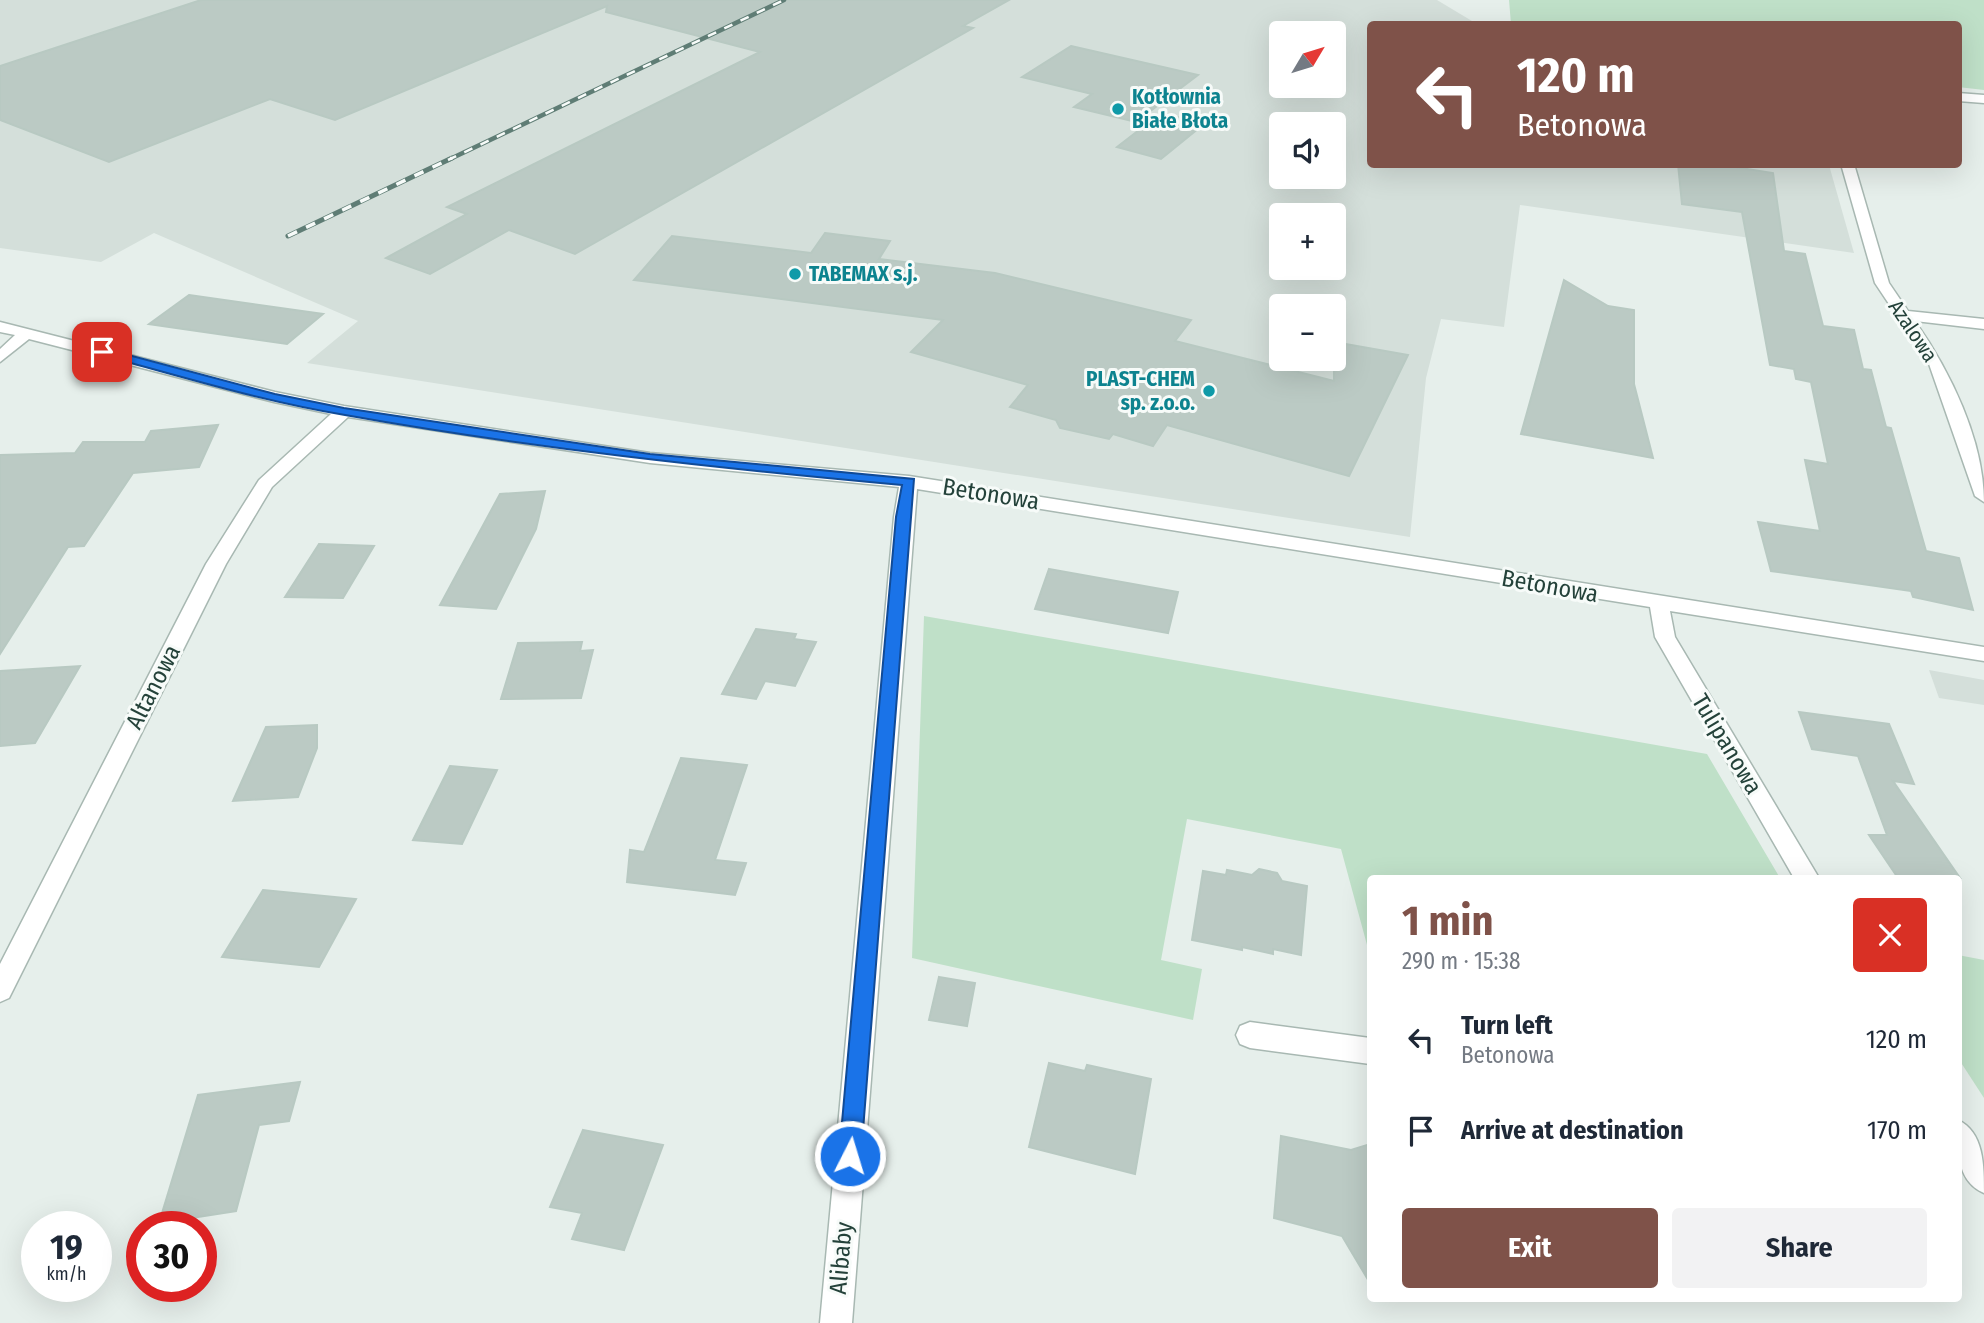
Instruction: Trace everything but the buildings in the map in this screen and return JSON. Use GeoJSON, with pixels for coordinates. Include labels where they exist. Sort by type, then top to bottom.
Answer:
{"type":"FeatureCollection","features":[{"type":"Feature","properties":{"kind":"street"},"geometry":{"type":"LineString","coordinates":[[1962,97],[1984,99]]}},
{"type":"Feature","properties":{"kind":"street","name":"Azalowa"},"geometry":{"type":"LineString","coordinates":[[1848,168],[1882,284],[1906,315],[1937,364],[1984,496]]}},
{"type":"Feature","properties":{"kind":"street"},"geometry":{"type":"LineString","coordinates":[[1906,315],[1984,324]]}},
{"type":"Feature","properties":{"kind":"street","name":"Betonowa"},"geometry":{"type":"LineString","coordinates":[[0,327],[274,397],[344,411],[650,458],[909,482],[1984,654]]}},
{"type":"Feature","properties":{"kind":"street"},"geometry":{"type":"LineString","coordinates":[[0,357],[28,332]]}},
{"type":"Feature","properties":{"kind":"street","name":"Altanowa"},"geometry":{"type":"LineString","coordinates":[[0,989],[216,564],[265,484],[344,411]]}},
{"type":"Feature","properties":{"kind":"street","name":"Alibaby"},"geometry":{"type":"LineString","coordinates":[[836,1323],[903,517],[909,482]]}},
{"type":"Feature","properties":{"kind":"street","name":"Tulipanowa"},"geometry":{"type":"LineString","coordinates":[[1659,604],[1665,637],[1805,875]]}},
{"type":"Feature","properties":{"kind":"street"},"geometry":{"type":"LineString","coordinates":[[1250,1035],[1297,1039],[1367,1051]]}},
{"type":"Feature","properties":{"kind":"street"},"geometry":{"type":"LineString","coordinates":[[1962,1144],[1974,1172]]}},
{"type":"Feature","properties":{"kind":"shaded area"},"geometry":{"type":"Polygon","coordinates":[[[0,0],[1437,0],[1472,21],[1367,21],[1367,168],[1830,168],[1854,253],[1520,205],[1504,327],[1441,319],[1426,378],[1410,537],[307,363],[358,321],[154,233],[101,262],[0,248],[0,0]]]}},
{"type":"Feature","properties":{"kind":"shaded area"},"geometry":{"type":"Polygon","coordinates":[[[1929,670],[1984,680],[1984,705],[1939,698],[1929,670]]]}},
{"type":"Feature","properties":{"kind":"green space"},"geometry":{"type":"Polygon","coordinates":[[[1509,0],[1984,0],[1984,90],[1962,87],[1962,21],[1511,21],[1509,0]]]}},
{"type":"Feature","properties":{"kind":"green space"},"geometry":{"type":"Polygon","coordinates":[[[924,616],[1707,754],[1778,875],[1367,875],[1367,945],[1341,849],[1187,819],[1161,960],[1202,969],[1193,1020],[912,958],[924,616]]]}},
{"type":"Feature","properties":{"kind":"green space"},"geometry":{"type":"Polygon","coordinates":[[[1962,956],[1984,960],[1984,1098],[1962,1064],[1962,956]]]}},
{"type":"Feature","properties":{"kind":"railway"},"geometry":{"type":"LineString","coordinates":[[448,160],[784,0]]}},
{"type":"Feature","properties":{"kind":"railway"},"geometry":{"type":"LineString","coordinates":[[288,236],[452,158]]}},
{"type":"Feature","properties":{"kind":"place","name":"Kotłownia Białe Błota"},"geometry":{"type":"Point","coordinates":[1118,109]}},
{"type":"Feature","properties":{"kind":"place","name":"TABEMAX s.j."},"geometry":{"type":"Point","coordinates":[795,274]}},
{"type":"Feature","properties":{"kind":"place","name":"PLAST-CHEM sp. z.o.o."},"geometry":{"type":"Point","coordinates":[1209,391]}},
{"type":"Feature","properties":{"kind":"route"},"geometry":{"type":"LineString","coordinates":[[102,352],[274,397],[344,411],[650,458],[909,482],[903,517],[850,1156]]}}]}
